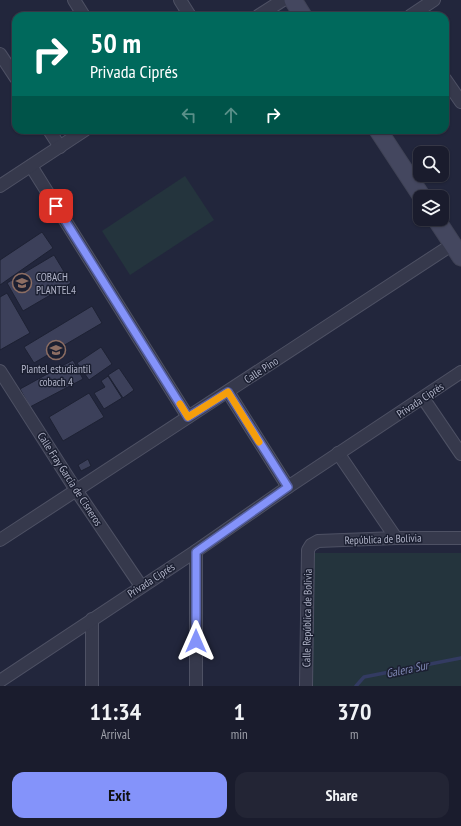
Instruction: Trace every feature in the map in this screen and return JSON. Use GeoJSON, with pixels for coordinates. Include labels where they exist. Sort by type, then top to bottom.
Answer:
{"type":"FeatureCollection","features":[{"type":"Feature","properties":{"kind":"main road"},"geometry":{"type":"LineString","coordinates":[[293,0],[300,12]]}},
{"type":"Feature","properties":{"kind":"main road"},"geometry":{"type":"LineString","coordinates":[[381,134],[417,190]]}},
{"type":"Feature","properties":{"kind":"main road"},"geometry":{"type":"LineString","coordinates":[[442,226],[458,247]]}},
{"type":"Feature","properties":{"kind":"street"},"geometry":{"type":"LineString","coordinates":[[74,0],[82,12]]}},
{"type":"Feature","properties":{"kind":"street"},"geometry":{"type":"LineString","coordinates":[[180,0],[188,12]]}},
{"type":"Feature","properties":{"kind":"street"},"geometry":{"type":"LineString","coordinates":[[264,12],[283,0]]}},
{"type":"Feature","properties":{"kind":"street"},"geometry":{"type":"LineString","coordinates":[[416,12],[434,0]]}},
{"type":"Feature","properties":{"kind":"street"},"geometry":{"type":"LineString","coordinates":[[0,54],[12,72]]}},
{"type":"Feature","properties":{"kind":"street"},"geometry":{"type":"LineString","coordinates":[[449,85],[461,102]]}},
{"type":"Feature","properties":{"kind":"street"},"geometry":{"type":"LineString","coordinates":[[52,134],[60,147]]}},
{"type":"Feature","properties":{"kind":"street"},"geometry":{"type":"LineString","coordinates":[[0,186],[79,134]]}},
{"type":"Feature","properties":{"kind":"street"},"geometry":{"type":"LineString","coordinates":[[31,166],[188,417]]}},
{"type":"Feature","properties":{"kind":"street","name":"Calle Pino"},"geometry":{"type":"LineString","coordinates":[[0,538],[188,417],[458,247]]}},
{"type":"Feature","properties":{"kind":"street","name":"Calle Fray García de Cisneros"},"geometry":{"type":"LineString","coordinates":[[0,371],[76,490],[142,586]]}},
{"type":"Feature","properties":{"kind":"street","name":"Privada Ciprés"},"geometry":{"type":"LineString","coordinates":[[0,681],[142,586],[196,552],[338,453],[461,372]]}},
{"type":"Feature","properties":{"kind":"street"},"geometry":{"type":"LineString","coordinates":[[228,392],[288,487]]}},
{"type":"Feature","properties":{"kind":"street"},"geometry":{"type":"LineString","coordinates":[[423,398],[461,454]]}},
{"type":"Feature","properties":{"kind":"street"},"geometry":{"type":"LineString","coordinates":[[338,453],[396,538]]}},
{"type":"Feature","properties":{"kind":"street","name":"República de Bolivia"},"geometry":{"type":"LineString","coordinates":[[308,550],[311,545],[318,541],[396,538],[461,538]]}},
{"type":"Feature","properties":{"kind":"street","name":"Calle República de Bolivia"},"geometry":{"type":"LineString","coordinates":[[306,686],[308,550]]}},
{"type":"Feature","properties":{"kind":"street"},"geometry":{"type":"LineString","coordinates":[[196,552],[196,686]]}},
{"type":"Feature","properties":{"kind":"street"},"geometry":{"type":"LineString","coordinates":[[92,619],[92,686]]}},
{"type":"Feature","properties":{"kind":"shaded area"},"geometry":{"type":"Polygon","coordinates":[[[185,176],[214,220],[130,275],[102,231],[185,176]]]}},
{"type":"Feature","properties":{"kind":"shaded area"},"geometry":{"type":"Polygon","coordinates":[[[313,553],[461,553],[461,686],[310,686],[313,553]]]}},
{"type":"Feature","properties":{"kind":"building"},"geometry":{"type":"Polygon","coordinates":[[[42,232],[53,248],[0,285],[0,260],[42,232]]]}},
{"type":"Feature","properties":{"kind":"building"},"geometry":{"type":"Polygon","coordinates":[[[54,255],[71,283],[23,311],[7,283],[54,255]]]}},
{"type":"Feature","properties":{"kind":"building"},"geometry":{"type":"Polygon","coordinates":[[[7,293],[30,333],[0,350],[0,297],[7,293]]]}},
{"type":"Feature","properties":{"kind":"building"},"geometry":{"type":"Polygon","coordinates":[[[92,306],[102,323],[34,363],[24,347],[92,306]]]}},
{"type":"Feature","properties":{"kind":"building"},"geometry":{"type":"Polygon","coordinates":[[[101,347],[112,364],[89,380],[77,363],[101,347]]]}},
{"type":"Feature","properties":{"kind":"building"},"geometry":{"type":"Polygon","coordinates":[[[73,360],[83,379],[30,407],[20,389],[73,360]]]}},
{"type":"Feature","properties":{"kind":"building"},"geometry":{"type":"Polygon","coordinates":[[[119,368],[134,390],[123,398],[108,375],[119,368]]]}},
{"type":"Feature","properties":{"kind":"building"},"geometry":{"type":"Polygon","coordinates":[[[108,376],[122,398],[104,409],[94,393],[105,387],[101,381],[108,376]]]}},
{"type":"Feature","properties":{"kind":"building"},"geometry":{"type":"Polygon","coordinates":[[[89,393],[104,417],[63,441],[49,417],[89,393]]]}},
{"type":"Feature","properties":{"kind":"building"},"geometry":{"type":"Polygon","coordinates":[[[88,459],[91,466],[81,471],[78,465],[88,459]]]}},
{"type":"Feature","properties":{"kind":"waterway","name":"Galera Sur"},"geometry":{"type":"LineString","coordinates":[[356,686],[364,677],[461,658]]}},
{"type":"Feature","properties":{"kind":"slow traffic"},"geometry":{"type":"LineString","coordinates":[[180,404],[188,417],[228,392],[259,442]]}},
{"type":"Feature","properties":{"kind":"place","name":"COBACH PLANTEL4"},"geometry":{"type":"Point","coordinates":[22,283]}},
{"type":"Feature","properties":{"kind":"place","name":"Plantel estudiantil cobach 4"},"geometry":{"type":"Point","coordinates":[56,350]}},
{"type":"Feature","properties":{"kind":"route"},"geometry":{"type":"LineString","coordinates":[[56,206],[188,417],[228,392],[288,487],[196,552],[196,641]]}}]}
